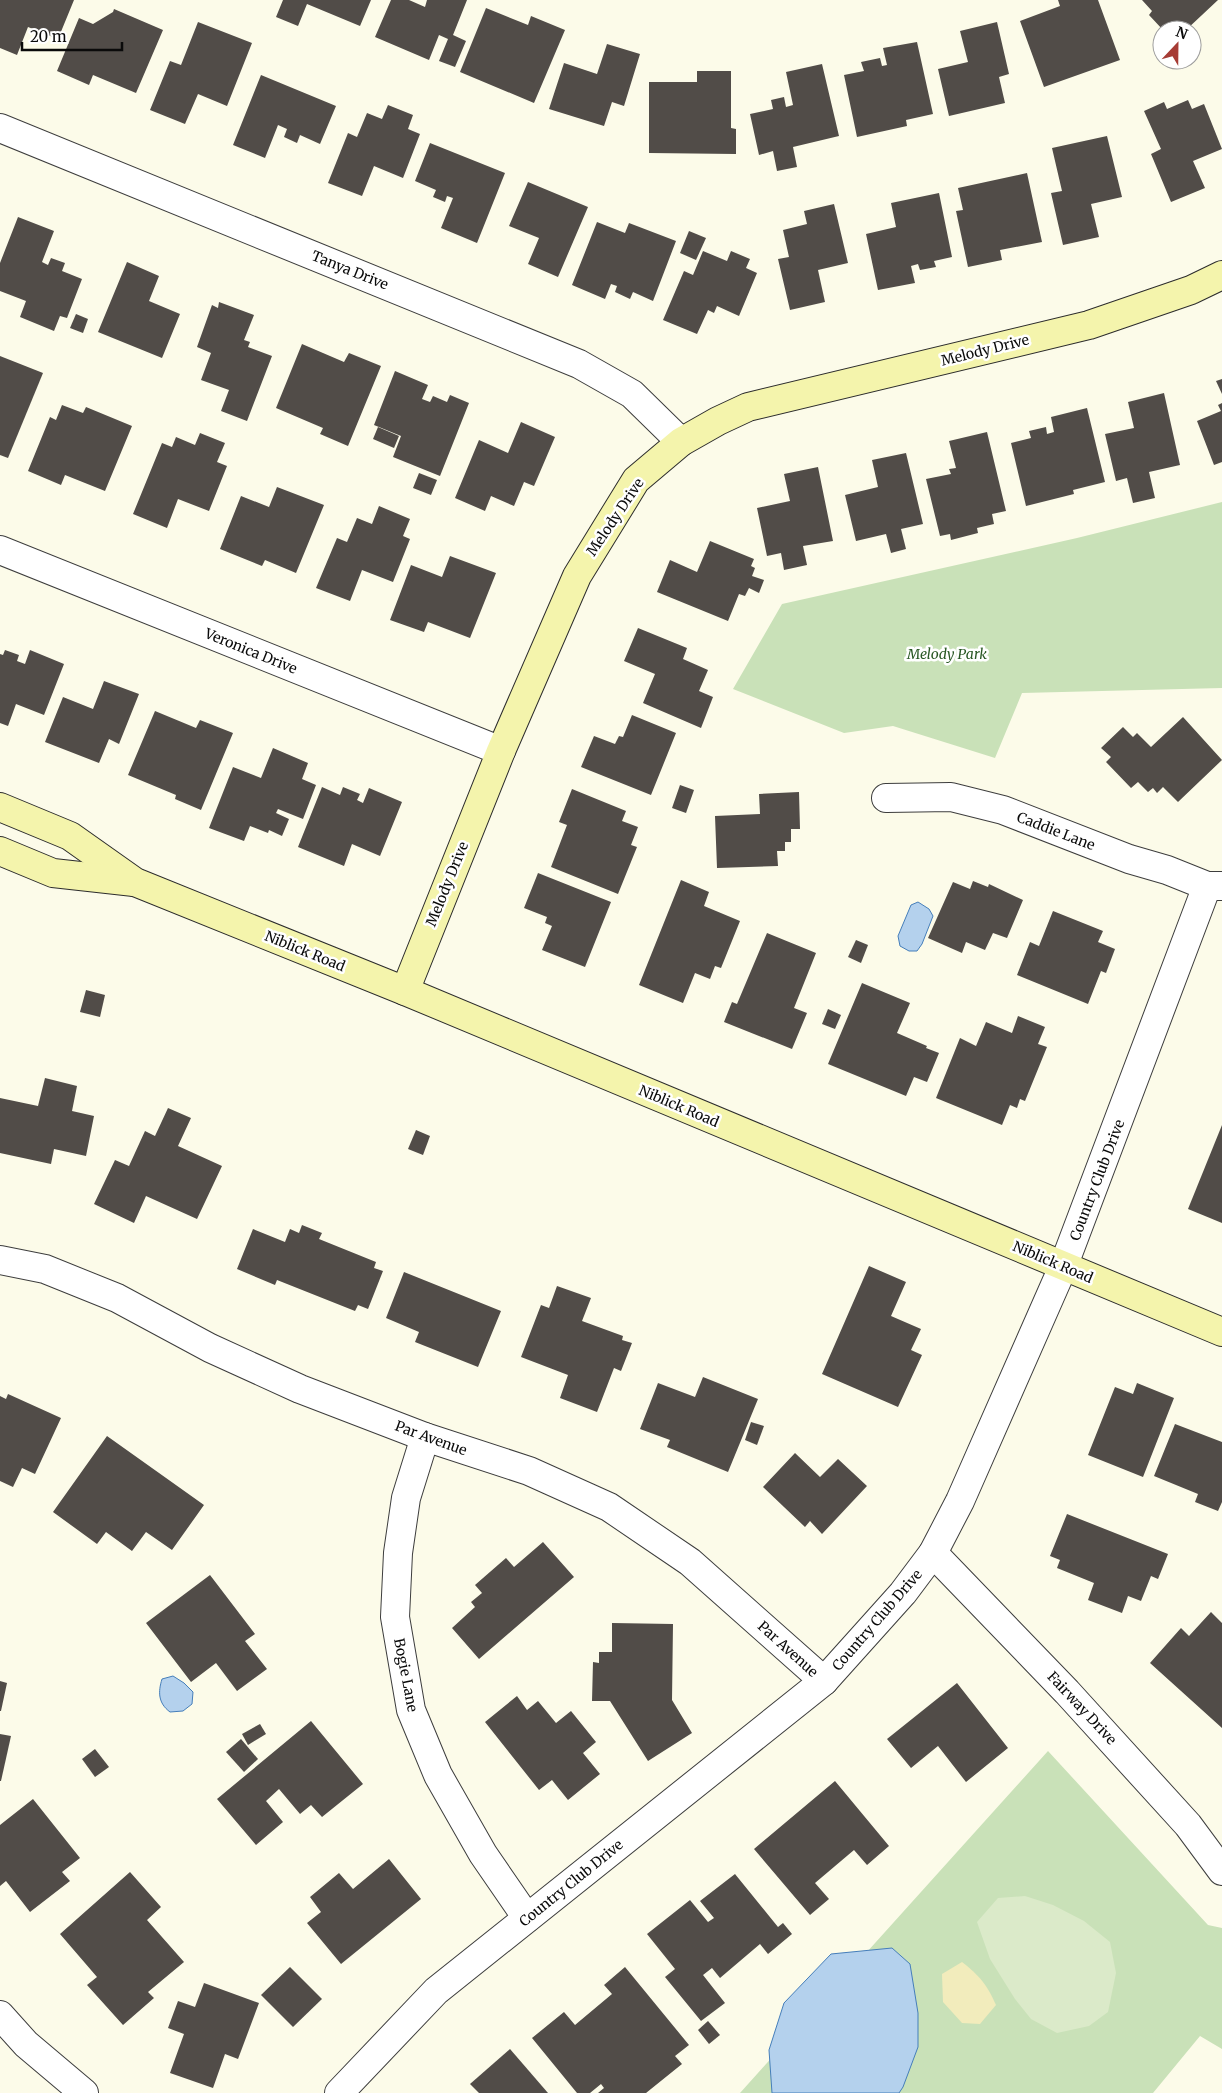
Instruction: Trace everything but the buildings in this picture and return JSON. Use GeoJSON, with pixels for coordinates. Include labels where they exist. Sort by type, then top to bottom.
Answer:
{"type":"FeatureCollection","features":[{"type":"Feature","properties":{"kind":"main road","name":"Melody Drive"},"geometry":{"type":"LineString","coordinates":[[405,991],[502,751],[577,576],[636,480],[682,442],[748,407],[1089,325],[1191,290],[1222,275]]}},
{"type":"Feature","properties":{"kind":"main road","name":"Niblick Road"},"geometry":{"type":"LineString","coordinates":[[0,808],[70,836],[135,882],[405,991],[1222,1332]]}},
{"type":"Feature","properties":{"kind":"main road","name":"Niblick Road"},"geometry":{"type":"LineString","coordinates":[[0,851],[53,873],[135,882]]}},
{"type":"Feature","properties":{"kind":"street","name":"Tanya Drive"},"geometry":{"type":"LineString","coordinates":[[0,128],[579,364],[632,394],[682,442]]}},
{"type":"Feature","properties":{"kind":"street","name":"Veronica Drive"},"geometry":{"type":"LineString","coordinates":[[0,550],[502,751]]}},
{"type":"Feature","properties":{"kind":"street","name":"Caddie Lane"},"geometry":{"type":"LineString","coordinates":[[886,798],[951,797],[1002,810],[1129,859],[1214,886]]}},
{"type":"Feature","properties":{"kind":"street","name":"Country Club Drive"},"geometry":{"type":"LineString","coordinates":[[339,2093],[436,1991],[824,1681],[903,1593],[933,1553],[960,1501],[1063,1267],[1214,886]]}},
{"type":"Feature","properties":{"kind":"street","name":"Par Avenue"},"geometry":{"type":"LineString","coordinates":[[0,1260],[45,1269],[117,1298],[210,1348],[300,1389],[425,1437],[529,1471],[609,1507],[690,1562],[824,1681]]}},
{"type":"Feature","properties":{"kind":"street","name":"Bogie Lane"},"geometry":{"type":"LineString","coordinates":[[425,1437],[406,1498],[398,1562],[395,1617],[411,1710],[438,1775],[483,1854],[527,1918]]}},
{"type":"Feature","properties":{"kind":"street","name":"Fairway Drive"},"geometry":{"type":"LineString","coordinates":[[933,1553],[1067,1692],[1141,1773],[1188,1825],[1222,1871]]}},
{"type":"Feature","properties":{"kind":"street"},"geometry":{"type":"LineString","coordinates":[[0,2015],[26,2044],[84,2093]]}},
{"type":"Feature","properties":{"kind":"green space","name":"Melody Park"},"geometry":{"type":"Polygon","coordinates":[[[1222,502],[1222,688],[1022,693],[995,758],[893,726],[844,733],[733,689],[782,604],[1077,538],[1222,502]]]}},
{"type":"Feature","properties":{"kind":"green space"},"geometry":{"type":"Polygon","coordinates":[[[1048,1751],[1208,1925],[1222,1928],[1222,2049],[1200,2036],[1153,2093],[740,2093],[1048,1751]]]}},
{"type":"Feature","properties":{"kind":"green space"},"geometry":{"type":"Polygon","coordinates":[[[1025,1896],[1053,1905],[1084,1921],[1110,1942],[1116,1973],[1108,2012],[1089,2026],[1057,2033],[1031,2019],[1015,1999],[990,1959],[977,1922],[998,1898],[1025,1896]]]}},
{"type":"Feature","properties":{"kind":"sand"},"geometry":{"type":"Polygon","coordinates":[[[962,1962],[982,1981],[996,2005],[980,2024],[962,2023],[943,2002],[942,1974],[962,1962]]]}},
{"type":"Feature","properties":{"kind":"water"},"geometry":{"type":"Polygon","coordinates":[[[918,902],[929,909],[933,916],[922,944],[917,951],[909,951],[900,946],[898,936],[911,905],[918,902]]]}},
{"type":"Feature","properties":{"kind":"water"},"geometry":{"type":"Polygon","coordinates":[[[173,1676],[193,1692],[192,1704],[183,1711],[170,1712],[161,1701],[160,1688],[162,1679],[173,1676]]]}},
{"type":"Feature","properties":{"kind":"water"},"geometry":{"type":"Polygon","coordinates":[[[892,1948],[910,1964],[918,2013],[918,2047],[899,2093],[772,2093],[769,2050],[784,2003],[831,1954],[892,1948]]]}}]}
